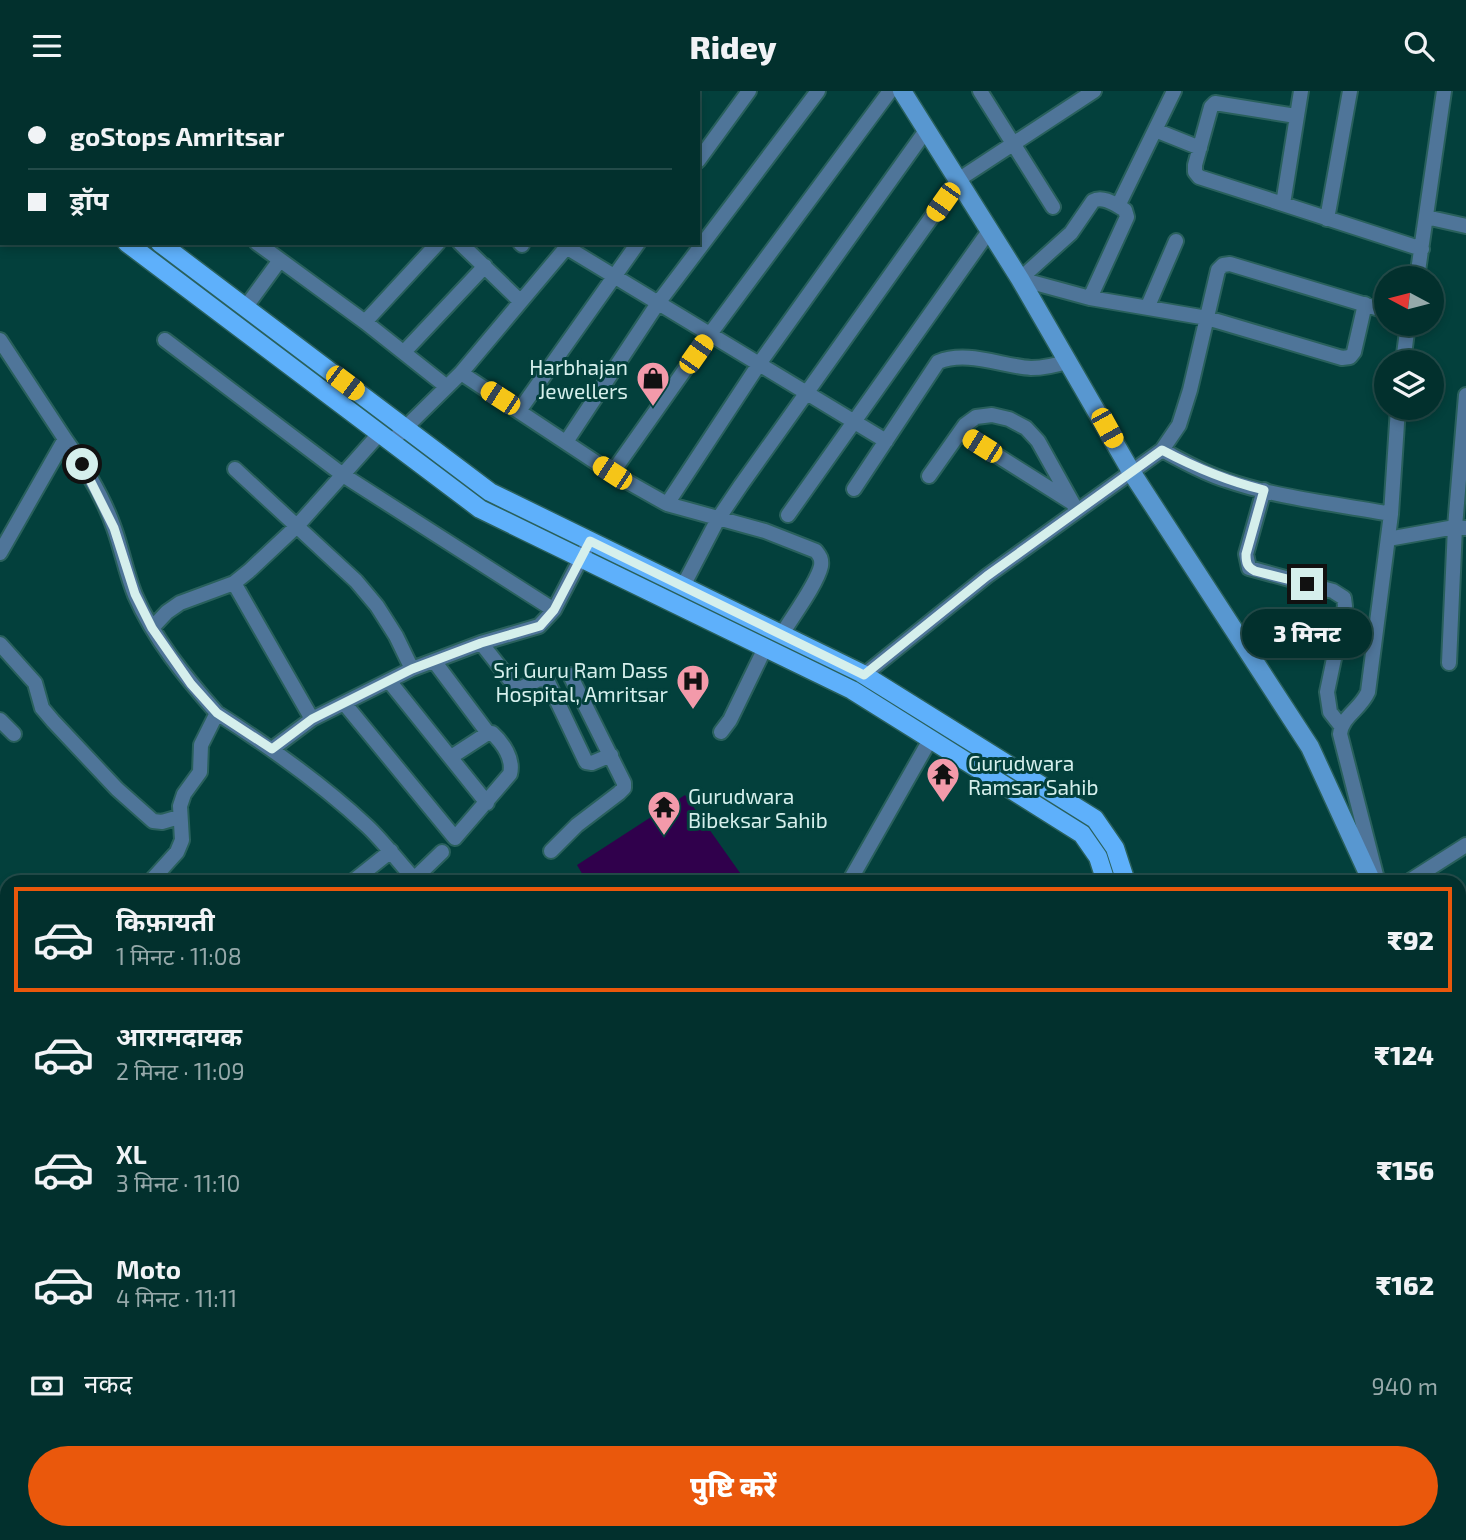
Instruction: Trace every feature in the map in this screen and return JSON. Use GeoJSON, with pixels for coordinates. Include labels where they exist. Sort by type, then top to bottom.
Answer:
{"type":"FeatureCollection","features":[{"type":"Feature","properties":{"kind":"main road"},"geometry":{"type":"LineString","coordinates":[[902,91],[1020,279],[1132,473],[1310,747],[1368,875]]}},
{"type":"Feature","properties":{"kind":"main road"},"geometry":{"type":"LineString","coordinates":[[130,245],[480,509],[852,690],[1082,834],[1098,857],[1104,875]]}},
{"type":"Feature","properties":{"kind":"main road"},"geometry":{"type":"LineString","coordinates":[[163,245],[490,492],[864,675],[1095,819],[1115,848],[1124,875]]}},
{"type":"Feature","properties":{"kind":"main road"},"geometry":{"type":"LineString","coordinates":[[727,629],[735,611]]}},
{"type":"Feature","properties":{"kind":"street"},"geometry":{"type":"LineString","coordinates":[[700,158],[749,91]]}},
{"type":"Feature","properties":{"kind":"street"},"geometry":{"type":"LineString","coordinates":[[566,442],[658,303],[818,91]]}},
{"type":"Feature","properties":{"kind":"street"},"geometry":{"type":"LineString","coordinates":[[612,473],[710,334],[890,91]]}},
{"type":"Feature","properties":{"kind":"street"},"geometry":{"type":"LineString","coordinates":[[683,586],[718,519],[958,180],[1094,91]]}},
{"type":"Feature","properties":{"kind":"street"},"geometry":{"type":"LineString","coordinates":[[1118,206],[1174,91]]}},
{"type":"Feature","properties":{"kind":"street"},"geometry":{"type":"LineString","coordinates":[[1283,204],[1301,91]]}},
{"type":"Feature","properties":{"kind":"street"},"geometry":{"type":"LineString","coordinates":[[1327,219],[1350,91]]}},
{"type":"Feature","properties":{"kind":"street"},"geometry":{"type":"LineString","coordinates":[[1419,266],[1444,91]]}},
{"type":"Feature","properties":{"kind":"street"},"geometry":{"type":"LineString","coordinates":[[985,93],[1053,207]]}},
{"type":"Feature","properties":{"kind":"street"},"geometry":{"type":"LineString","coordinates":[[1296,116],[1215,103],[1211,107],[1195,172],[1199,177],[1422,250]]}},
{"type":"Feature","properties":{"kind":"street"},"geometry":{"type":"LineString","coordinates":[[667,504],[760,363],[927,129]]}},
{"type":"Feature","properties":{"kind":"street"},"geometry":{"type":"LineString","coordinates":[[1155,130],[1200,148]]}},
{"type":"Feature","properties":{"kind":"street"},"geometry":{"type":"LineString","coordinates":[[1020,279],[1071,233],[1093,201],[1103,199],[1125,210],[1127,217],[1090,298]]}},
{"type":"Feature","properties":{"kind":"street"},"geometry":{"type":"LineString","coordinates":[[1426,217],[1466,226]]}},
{"type":"Feature","properties":{"kind":"street"},"geometry":{"type":"LineString","coordinates":[[788,515],[989,231]]}},
{"type":"Feature","properties":{"kind":"street"},"geometry":{"type":"LineString","coordinates":[[1148,306],[1176,241]]}},
{"type":"Feature","properties":{"kind":"street"},"geometry":{"type":"LineString","coordinates":[[260,245],[365,322],[447,387]]}},
{"type":"Feature","properties":{"kind":"street"},"geometry":{"type":"LineString","coordinates":[[365,322],[436,245]]}},
{"type":"Feature","properties":{"kind":"street"},"geometry":{"type":"LineString","coordinates":[[462,245],[520,301]]}},
{"type":"Feature","properties":{"kind":"street"},"geometry":{"type":"LineString","coordinates":[[152,628],[166,612],[180,603],[234,583],[297,526],[343,475],[386,438],[405,428],[461,373],[568,245],[614,276],[886,441]]}},
{"type":"Feature","properties":{"kind":"street"},"geometry":{"type":"LineString","coordinates":[[519,411],[637,245]]}},
{"type":"Feature","properties":{"kind":"street"},"geometry":{"type":"LineString","coordinates":[[245,308],[280,260]]}},
{"type":"Feature","properties":{"kind":"street"},"geometry":{"type":"LineString","coordinates":[[864,675],[1075,507],[1132,473],[1162,450],[1179,425],[1218,271],[1223,265],[1230,264],[1374,308]]}},
{"type":"Feature","properties":{"kind":"street"},"geometry":{"type":"LineString","coordinates":[[404,352],[485,266]]}},
{"type":"Feature","properties":{"kind":"street"},"geometry":{"type":"LineString","coordinates":[[1020,279],[1090,298],[1207,318],[1342,358],[1350,357],[1354,352],[1365,305]]}},
{"type":"Feature","properties":{"kind":"street"},"geometry":{"type":"LineString","coordinates":[[0,340],[101,498],[114,528],[135,594],[152,628],[191,684],[217,713],[272,749],[337,800],[391,851],[410,875]]}},
{"type":"Feature","properties":{"kind":"street"},"geometry":{"type":"LineString","coordinates":[[165,340],[343,475],[554,610]]}},
{"type":"Feature","properties":{"kind":"street"},"geometry":{"type":"LineString","coordinates":[[854,489],[938,362],[949,358],[964,358],[1034,368],[1069,361]]}},
{"type":"Feature","properties":{"kind":"street"},"geometry":{"type":"LineString","coordinates":[[461,373],[612,473],[667,504],[765,531],[816,551],[821,557],[817,575],[782,634]]}},
{"type":"Feature","properties":{"kind":"street"},"geometry":{"type":"LineString","coordinates":[[1449,663],[1460,527],[1466,398]]}},
{"type":"Feature","properties":{"kind":"street"},"geometry":{"type":"LineString","coordinates":[[929,476],[965,425],[976,417],[992,415],[1009,419],[1026,428],[1038,441],[1075,507]]}},
{"type":"Feature","properties":{"kind":"street"},"geometry":{"type":"LineString","coordinates":[[1376,875],[1340,734],[1345,720],[1363,705],[1368,692],[1391,514],[1397,420]]}},
{"type":"Feature","properties":{"kind":"street"},"geometry":{"type":"LineString","coordinates":[[960,432],[1075,507]]}},
{"type":"Feature","properties":{"kind":"street"},"geometry":{"type":"LineString","coordinates":[[0,553],[65,439]]}},
{"type":"Feature","properties":{"kind":"street"},"geometry":{"type":"LineString","coordinates":[[1162,450],[1199,470],[1228,481],[1391,514]]}},
{"type":"Feature","properties":{"kind":"street"},"geometry":{"type":"LineString","coordinates":[[235,469],[356,581],[377,606],[412,669]]}},
{"type":"Feature","properties":{"kind":"street"},"geometry":{"type":"LineString","coordinates":[[1264,490],[1246,554],[1249,568],[1334,591],[1344,598],[1345,606],[1327,692],[1330,712],[1341,726]]}},
{"type":"Feature","properties":{"kind":"street"},"geometry":{"type":"LineString","coordinates":[[1388,539],[1460,527]]}},
{"type":"Feature","properties":{"kind":"street"},"geometry":{"type":"LineString","coordinates":[[272,749],[312,719],[412,669],[481,643],[540,626],[554,610],[590,541]]}},
{"type":"Feature","properties":{"kind":"street"},"geometry":{"type":"LineString","coordinates":[[234,583],[312,719]]}},
{"type":"Feature","properties":{"kind":"street"},"geometry":{"type":"LineString","coordinates":[[481,643],[518,690],[539,678],[547,680],[586,762],[592,763],[611,755]]}},
{"type":"Feature","properties":{"kind":"street"},"geometry":{"type":"LineString","coordinates":[[0,645],[35,683],[42,708],[117,789],[153,821],[162,822],[179,817]]}},
{"type":"Feature","properties":{"kind":"street"},"geometry":{"type":"LineString","coordinates":[[721,732],[730,720],[765,648]]}},
{"type":"Feature","properties":{"kind":"street"},"geometry":{"type":"LineString","coordinates":[[344,703],[455,838],[510,774],[512,766],[495,735],[488,733],[434,660]]}},
{"type":"Feature","properties":{"kind":"street"},"geometry":{"type":"LineString","coordinates":[[551,851],[576,825],[624,788],[621,774],[570,675]]}},
{"type":"Feature","properties":{"kind":"street"},"geometry":{"type":"LineString","coordinates":[[389,681],[486,803]]}},
{"type":"Feature","properties":{"kind":"street"},"geometry":{"type":"LineString","coordinates":[[166,875],[182,840],[180,806],[184,794],[200,772],[201,745],[217,713]]}},
{"type":"Feature","properties":{"kind":"street"},"geometry":{"type":"LineString","coordinates":[[0,720],[14,734]]}},
{"type":"Feature","properties":{"kind":"street"},"geometry":{"type":"LineString","coordinates":[[451,757],[488,733]]}},
{"type":"Feature","properties":{"kind":"street"},"geometry":{"type":"LineString","coordinates":[[853,875],[931,738]]}},
{"type":"Feature","properties":{"kind":"street"},"geometry":{"type":"LineString","coordinates":[[1419,875],[1466,845]]}},
{"type":"Feature","properties":{"kind":"street"},"geometry":{"type":"LineString","coordinates":[[361,875],[391,851]]}},
{"type":"Feature","properties":{"kind":"street"},"geometry":{"type":"LineString","coordinates":[[421,875],[442,852]]}},
{"type":"Feature","properties":{"kind":"shaded area"},"geometry":{"type":"Polygon","coordinates":[[[685,795],[741,875],[583,875],[577,865],[685,795]]]}},
{"type":"Feature","properties":{"kind":"place","name":"Harbhajan Jewellers"},"geometry":{"type":"Point","coordinates":[653,408]}},
{"type":"Feature","properties":{"kind":"place","name":"Sri Guru Ram Dass Hospital, Amritsar"},"geometry":{"type":"Point","coordinates":[693,711]}},
{"type":"Feature","properties":{"kind":"place","name":"Gurudwara Ramsar Sahib"},"geometry":{"type":"Point","coordinates":[943,804]}},
{"type":"Feature","properties":{"kind":"place","name":"Gurudwara Bibeksar Sahib"},"geometry":{"type":"Point","coordinates":[664,837]}},
{"type":"Feature","properties":{"kind":"route"},"geometry":{"type":"LineString","coordinates":[[82,464],[114,528],[135,594],[152,628],[191,684],[217,713],[272,749],[312,719],[412,669],[481,643],[540,626],[554,610],[590,541],[864,675],[987,576],[1162,450],[1199,470],[1264,490],[1246,562],[1249,568],[1255,571],[1307,584]]}}]}
